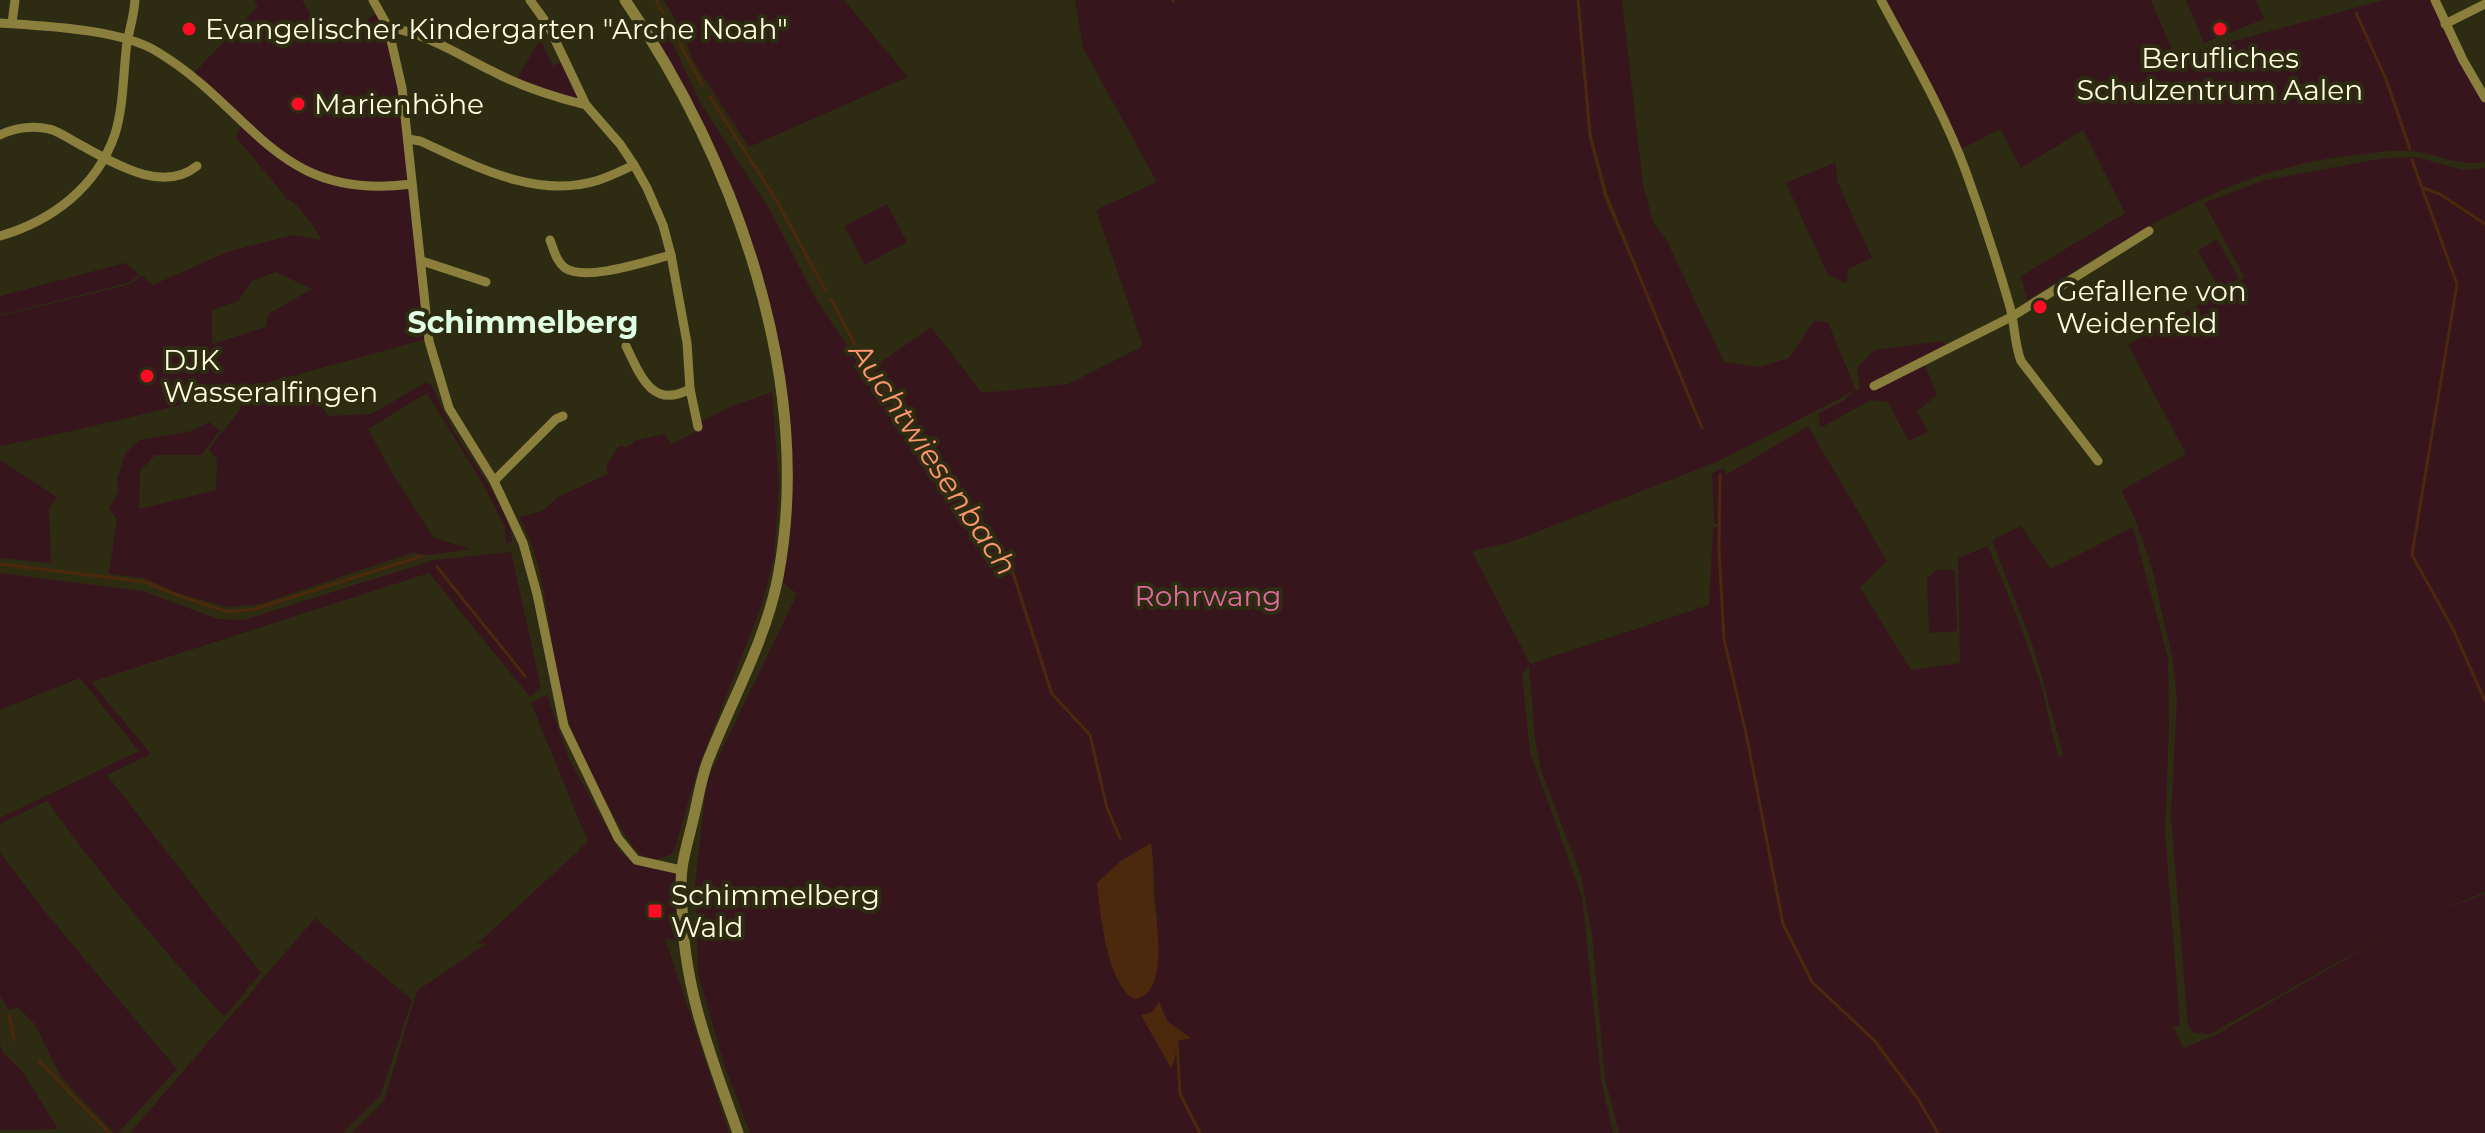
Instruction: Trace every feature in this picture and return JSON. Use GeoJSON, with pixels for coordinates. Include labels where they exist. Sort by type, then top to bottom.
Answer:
{"type":"FeatureCollection","features":[{"type":"Feature","properties":{"kind":"street"},"geometry":{"type":"LineString","coordinates":[[12,23],[15,0]]}},
{"type":"Feature","properties":{"kind":"street"},"geometry":{"type":"LineString","coordinates":[[0,236],[26,229],[60,209],[86,184],[104,157],[115,134],[120,112],[135,0]]}},
{"type":"Feature","properties":{"kind":"street"},"geometry":{"type":"LineString","coordinates":[[373,0],[388,27],[402,88],[429,341],[449,408],[494,481],[523,543],[537,594],[564,726],[618,838],[636,860],[681,870]]}},
{"type":"Feature","properties":{"kind":"street"},"geometry":{"type":"LineString","coordinates":[[530,0],[548,25],[586,105],[634,165],[663,225],[687,343],[690,389],[698,427]]}},
{"type":"Feature","properties":{"kind":"street"},"geometry":{"type":"LineString","coordinates":[[625,0],[675,82],[707,143],[735,208],[775,355],[784,424],[784,528],[777,577],[762,637],[706,766],[681,870],[682,943],[696,1012],[738,1133]]}},
{"type":"Feature","properties":{"kind":"street"},"geometry":{"type":"LineString","coordinates":[[1881,0],[1954,142],[2013,316],[2015,344],[2021,361],[2098,461]]}},
{"type":"Feature","properties":{"kind":"street"},"geometry":{"type":"LineString","coordinates":[[2435,0],[2485,98]]}},
{"type":"Feature","properties":{"kind":"street"},"geometry":{"type":"LineString","coordinates":[[2445,24],[2485,4]]}},
{"type":"Feature","properties":{"kind":"street"},"geometry":{"type":"LineString","coordinates":[[0,23],[108,35],[154,50],[216,96],[262,142],[289,163],[318,177],[353,185],[384,188],[412,184]]}},
{"type":"Feature","properties":{"kind":"street"},"geometry":{"type":"LineString","coordinates":[[388,27],[411,31],[445,45],[515,82],[586,105]]}},
{"type":"Feature","properties":{"kind":"street"},"geometry":{"type":"LineString","coordinates":[[0,135],[14,128],[50,129],[149,176],[187,175],[197,166]]}},
{"type":"Feature","properties":{"kind":"street"},"geometry":{"type":"LineString","coordinates":[[408,139],[420,141],[488,172],[522,182],[572,185],[598,181],[634,165]]}},
{"type":"Feature","properties":{"kind":"street"},"geometry":{"type":"LineString","coordinates":[[1874,386],[2013,316],[2149,231]]}},
{"type":"Feature","properties":{"kind":"street"},"geometry":{"type":"LineString","coordinates":[[550,240],[563,267],[580,272],[610,270],[671,255]]}},
{"type":"Feature","properties":{"kind":"street"},"geometry":{"type":"LineString","coordinates":[[422,261],[486,282]]}},
{"type":"Feature","properties":{"kind":"street"},"geometry":{"type":"LineString","coordinates":[[626,346],[649,387],[658,395],[675,397],[690,389]]}},
{"type":"Feature","properties":{"kind":"street"},"geometry":{"type":"LineString","coordinates":[[494,481],[556,419],[563,416]]}},
{"type":"Feature","properties":{"kind":"green space"},"geometry":{"type":"Polygon","coordinates":[[[254,0],[302,0],[330,45],[378,12],[387,32],[398,74],[410,183],[385,186],[319,176],[290,161],[193,74],[258,6],[254,0]]]}},
{"type":"Feature","properties":{"kind":"green space"},"geometry":{"type":"Polygon","coordinates":[[[664,0],[844,0],[908,77],[749,147],[693,61],[684,35],[664,0]]]}},
{"type":"Feature","properties":{"kind":"green space","name":"Rohrwang"},"geometry":{"type":"Polygon","coordinates":[[[1075,0],[1577,0],[1589,137],[1604,198],[1650,303],[1606,195],[1594,147],[1587,98],[1580,0],[1622,0],[1643,186],[1654,224],[1666,239],[1724,362],[1760,367],[1789,358],[1814,321],[1828,322],[1856,391],[1860,388],[1857,368],[1874,350],[1943,341],[1948,349],[1925,365],[1937,395],[1917,411],[1928,432],[1908,441],[1888,402],[1871,400],[1820,428],[1819,413],[1843,401],[1854,391],[1719,461],[1511,542],[1472,551],[1530,664],[1709,605],[1713,528],[1722,524],[1714,524],[1712,473],[1724,468],[1726,475],[1808,426],[1887,561],[1860,587],[1911,670],[1960,663],[1958,558],[1988,546],[2042,688],[2058,757],[2063,754],[2034,649],[1992,540],[2021,526],[2051,569],[2133,527],[2168,658],[2165,833],[2180,1026],[2173,1027],[2183,1048],[2214,1036],[2406,924],[2210,1034],[2194,1033],[2188,1026],[2171,816],[2177,699],[2173,661],[2152,568],[2135,519],[2121,491],[2186,454],[2128,345],[2245,278],[2204,203],[2261,181],[2385,158],[2415,157],[2464,170],[2485,168],[2485,892],[2433,913],[2485,894],[2485,1133],[1619,1133],[1605,1079],[1592,934],[1581,876],[1541,770],[1535,740],[1529,665],[1522,675],[1530,752],[1582,897],[1601,1079],[1613,1133],[750,1133],[724,1064],[698,973],[695,884],[707,781],[797,594],[782,582],[792,501],[787,404],[768,299],[742,211],[710,135],[654,37],[657,30],[665,30],[701,104],[770,210],[817,301],[866,373],[931,327],[982,393],[1068,384],[1143,346],[1096,210],[1157,182],[1083,48],[1075,0]],[[1150,844],[1121,861],[1097,883],[1106,946],[1122,988],[1158,919],[1150,844]],[[1152,1012],[1142,1015],[1175,1059],[1177,1041],[1190,1038],[1152,1012]]]}},
{"type":"Feature","properties":{"kind":"green space"},"geometry":{"type":"Polygon","coordinates":[[[1887,0],[2151,0],[2175,57],[2384,0],[2435,0],[2485,98],[2485,162],[2468,163],[2419,152],[2392,151],[2302,164],[2259,176],[2179,210],[2027,300],[2021,276],[2125,213],[2083,130],[2021,168],[2000,129],[1961,149],[1887,0]]]}},
{"type":"Feature","properties":{"kind":"green space"},"geometry":{"type":"Polygon","coordinates":[[[2186,0],[2256,0],[2264,19],[2204,43],[2186,0]]]}},
{"type":"Feature","properties":{"kind":"green space"},"geometry":{"type":"Polygon","coordinates":[[[540,39],[553,66],[566,60],[586,105],[515,82],[540,39]]]}},
{"type":"Feature","properties":{"kind":"green space"},"geometry":{"type":"Polygon","coordinates":[[[242,124],[289,165],[317,179],[364,188],[411,186],[426,339],[161,410],[0,446],[0,316],[131,284],[141,275],[153,285],[227,252],[293,235],[322,240],[306,216],[285,199],[236,137],[242,124]],[[276,272],[252,281],[238,301],[212,310],[212,344],[266,327],[268,314],[312,289],[276,272]]]}},
{"type":"Feature","properties":{"kind":"green space"},"geometry":{"type":"Polygon","coordinates":[[[1836,162],[1837,181],[1872,258],[1848,269],[1847,283],[1828,275],[1786,183],[1836,162]]]}},
{"type":"Feature","properties":{"kind":"green space"},"geometry":{"type":"Polygon","coordinates":[[[887,204],[907,242],[865,265],[844,226],[887,204]]]}},
{"type":"Feature","properties":{"kind":"green space"},"geometry":{"type":"Polygon","coordinates":[[[2217,239],[2239,278],[2220,290],[2198,251],[2217,239]]]}},
{"type":"Feature","properties":{"kind":"green space"},"geometry":{"type":"Polygon","coordinates":[[[125,263],[139,274],[131,282],[0,315],[0,296],[125,263]]]}},
{"type":"Feature","properties":{"kind":"green space"},"geometry":{"type":"Polygon","coordinates":[[[299,381],[329,416],[371,414],[427,382],[497,499],[512,542],[506,544],[505,527],[483,484],[427,393],[368,429],[434,538],[471,549],[428,555],[411,553],[261,604],[227,607],[177,593],[144,578],[109,574],[117,519],[109,508],[118,492],[117,479],[125,454],[139,440],[192,431],[209,422],[220,431],[201,455],[155,455],[140,471],[139,509],[216,490],[217,460],[209,449],[239,411],[244,398],[299,381]]]}},
{"type":"Feature","properties":{"kind":"green space"},"geometry":{"type":"Polygon","coordinates":[[[772,392],[779,487],[774,557],[762,604],[698,768],[674,852],[662,858],[649,858],[640,854],[623,832],[572,731],[562,695],[537,562],[519,517],[542,511],[558,497],[608,474],[606,466],[619,446],[627,447],[636,440],[665,434],[671,444],[699,430],[701,422],[727,408],[772,392]]]}},
{"type":"Feature","properties":{"kind":"green space"},"geometry":{"type":"Polygon","coordinates":[[[0,460],[57,497],[49,509],[51,563],[0,558],[0,460]]]}},
{"type":"Feature","properties":{"kind":"green space"},"geometry":{"type":"Polygon","coordinates":[[[511,552],[541,688],[530,697],[429,573],[91,682],[151,754],[107,775],[261,973],[224,1017],[132,912],[47,801],[0,824],[0,818],[139,751],[80,678],[0,710],[0,573],[142,591],[218,619],[244,620],[434,560],[511,552]]]}},
{"type":"Feature","properties":{"kind":"green space"},"geometry":{"type":"Polygon","coordinates":[[[1936,570],[1955,570],[1957,631],[1929,633],[1927,579],[1936,570]]]}},
{"type":"Feature","properties":{"kind":"green space"},"geometry":{"type":"Polygon","coordinates":[[[547,695],[569,759],[620,852],[635,863],[679,874],[679,942],[665,938],[729,1133],[351,1133],[384,1101],[417,991],[487,943],[477,944],[588,842],[531,703],[547,695]]]}},
{"type":"Feature","properties":{"kind":"green space"},"geometry":{"type":"Polygon","coordinates":[[[0,853],[177,1069],[118,1133],[114,1133],[61,1077],[34,1023],[18,1008],[9,1010],[0,996],[0,853]]]}},
{"type":"Feature","properties":{"kind":"green space"},"geometry":{"type":"Polygon","coordinates":[[[315,918],[412,1000],[380,1096],[343,1133],[130,1133],[315,918]]]}},
{"type":"Feature","properties":{"kind":"green space"},"geometry":{"type":"Polygon","coordinates":[[[0,1044],[3,1053],[23,1072],[58,1129],[0,1130],[0,1044]]]}},
{"type":"Feature","properties":{"kind":"shaded area"},"geometry":{"type":"Polygon","coordinates":[[[1151,843],[1158,941],[1157,972],[1146,994],[1135,999],[1125,991],[1111,964],[1097,883],[1121,861],[1151,843]]]}},
{"type":"Feature","properties":{"kind":"shaded area"},"geometry":{"type":"Polygon","coordinates":[[[1159,1002],[1168,1022],[1191,1038],[1177,1041],[1171,1068],[1141,1015],[1152,1012],[1159,1002]]]}},
{"type":"Feature","properties":{"kind":"waterway","name":"Auchtwiesenbach"},"geometry":{"type":"LineString","coordinates":[[656,0],[703,86]]}},
{"type":"Feature","properties":{"kind":"waterway"},"geometry":{"type":"LineString","coordinates":[[1578,0],[1590,135],[1606,195],[1702,428]]}},
{"type":"Feature","properties":{"kind":"waterway"},"geometry":{"type":"LineString","coordinates":[[2356,13],[2386,79],[2410,149]]}},
{"type":"Feature","properties":{"kind":"waterway","name":"Auchtwiesenbach"},"geometry":{"type":"LineString","coordinates":[[710,97],[775,198],[826,291]]}},
{"type":"Feature","properties":{"kind":"waterway"},"geometry":{"type":"LineString","coordinates":[[2412,160],[2457,284],[2412,555],[2453,629],[2485,701]]}},
{"type":"Feature","properties":{"kind":"waterway"},"geometry":{"type":"LineString","coordinates":[[2423,188],[2440,194],[2485,224]]}},
{"type":"Feature","properties":{"kind":"waterway","name":"Auchtwiesenbach"},"geometry":{"type":"LineString","coordinates":[[831,299],[862,358],[1011,567],[1052,694],[1090,735],[1107,808],[1120,838]]}},
{"type":"Feature","properties":{"kind":"waterway"},"geometry":{"type":"LineString","coordinates":[[1720,475],[1719,550],[1724,639],[1747,738],[1783,924],[1812,982],[1874,1040],[1918,1099],[1938,1133]]}},
{"type":"Feature","properties":{"kind":"waterway"},"geometry":{"type":"LineString","coordinates":[[0,564],[146,582],[228,612],[255,609],[422,556]]}},
{"type":"Feature","properties":{"kind":"waterway"},"geometry":{"type":"LineString","coordinates":[[437,567],[525,676]]}},
{"type":"Feature","properties":{"kind":"waterway"},"geometry":{"type":"LineString","coordinates":[[9,1016],[14,1039]]}},
{"type":"Feature","properties":{"kind":"waterway","name":"Auchtwiesenbach"},"geometry":{"type":"LineString","coordinates":[[1177,1041],[1180,1094],[1200,1133]]}},
{"type":"Feature","properties":{"kind":"waterway"},"geometry":{"type":"LineString","coordinates":[[39,1061],[109,1133]]}},
{"type":"Feature","properties":{"kind":"place","name":"Evangelischer Kindergarten \"Arche Noah\""},"geometry":{"type":"Point","coordinates":[189,29]}},
{"type":"Feature","properties":{"kind":"place","name":"Berufliches Schulzentrum Aalen"},"geometry":{"type":"Point","coordinates":[2220,29]}},
{"type":"Feature","properties":{"kind":"place","name":"Marienhöhe"},"geometry":{"type":"Point","coordinates":[298,104]}},
{"type":"Feature","properties":{"kind":"place","name":"Gefallene von Weidenfeld"},"geometry":{"type":"Point","coordinates":[2040,307]}},
{"type":"Feature","properties":{"kind":"place","name":"DJK Wasseralfingen"},"geometry":{"type":"Point","coordinates":[147,376]}},
{"type":"Feature","properties":{"kind":"place","name":"Schimmelberg Wald"},"geometry":{"type":"Point","coordinates":[655,911]}},
{"type":"Feature","properties":{"kind":"district","name":"Schimmelberg"},"geometry":{"type":"Point","coordinates":[523,323]}}]}
